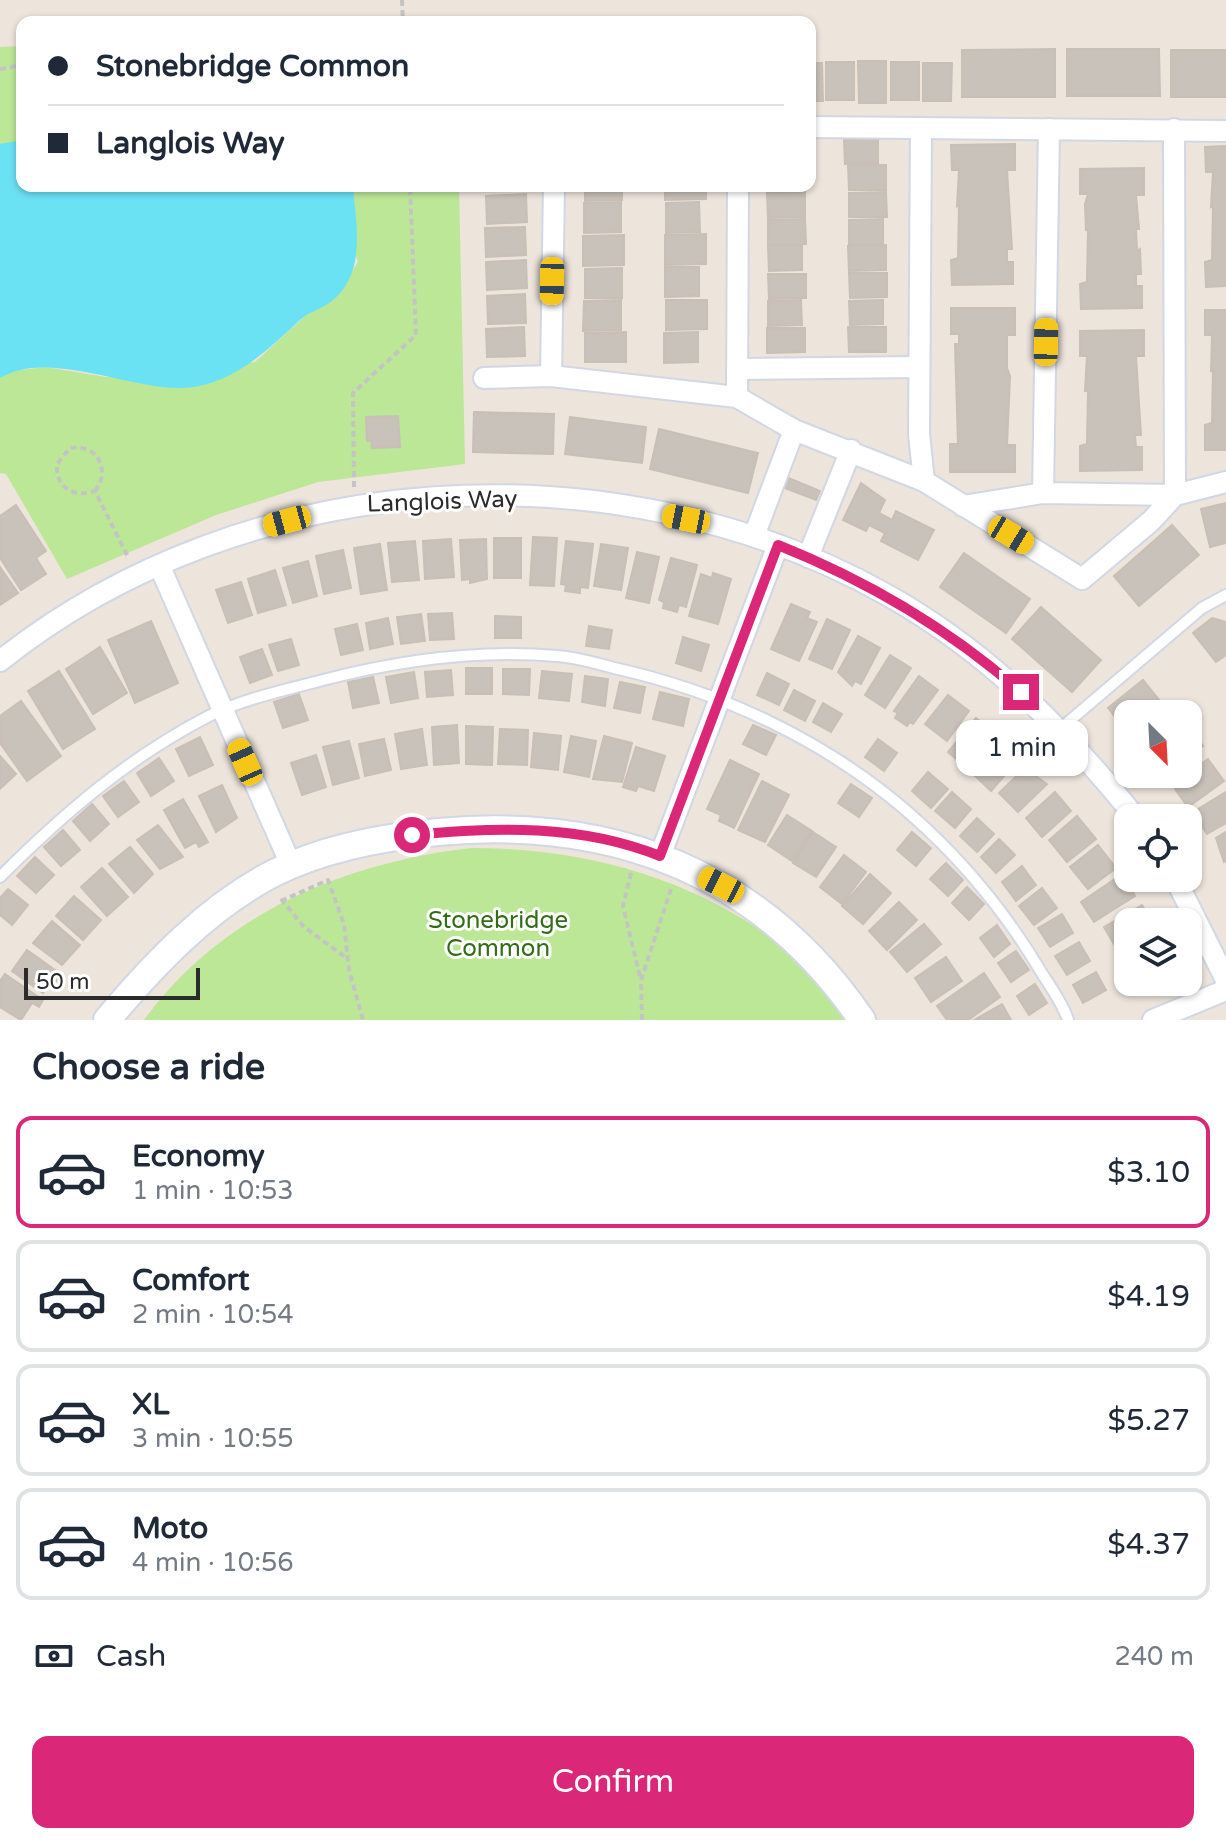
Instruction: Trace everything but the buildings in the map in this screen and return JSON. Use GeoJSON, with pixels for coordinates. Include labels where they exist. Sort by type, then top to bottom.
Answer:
{"type":"FeatureCollection","features":[{"type":"Feature","properties":{"kind":"street"},"geometry":{"type":"LineString","coordinates":[[816,127],[1226,131]]}},
{"type":"Feature","properties":{"kind":"street"},"geometry":{"type":"LineString","coordinates":[[921,128],[919,434],[924,481]]}},
{"type":"Feature","properties":{"kind":"street"},"geometry":{"type":"LineString","coordinates":[[1043,493],[1049,129]]}},
{"type":"Feature","properties":{"kind":"street"},"geometry":{"type":"LineString","coordinates":[[484,378],[551,376],[737,397],[794,430],[924,481],[1082,579],[1151,521],[1175,495],[1174,129]]}},
{"type":"Feature","properties":{"kind":"street"},"geometry":{"type":"LineString","coordinates":[[551,376],[554,192]]}},
{"type":"Feature","properties":{"kind":"street"},"geometry":{"type":"LineString","coordinates":[[737,397],[738,192]]}},
{"type":"Feature","properties":{"kind":"street"},"geometry":{"type":"LineString","coordinates":[[737,369],[919,367]]}},
{"type":"Feature","properties":{"kind":"street"},"geometry":{"type":"LineString","coordinates":[[754,536],[794,430]]}},
{"type":"Feature","properties":{"kind":"street"},"geometry":{"type":"LineString","coordinates":[[808,557],[851,450]]}},
{"type":"Feature","properties":{"kind":"street"},"geometry":{"type":"LineString","coordinates":[[963,506],[1043,493],[1175,495],[1226,482]]}},
{"type":"Feature","properties":{"kind":"street","name":"Langlois Way"},"geometry":{"type":"LineString","coordinates":[[0,661],[42,629],[103,592],[226,537],[330,510],[405,498],[493,495],[611,505],[754,536],[808,557],[890,597],[986,661],[1060,729],[1124,804]]}},
{"type":"Feature","properties":{"kind":"street"},"geometry":{"type":"LineString","coordinates":[[650,852],[718,699],[778,545]]}},
{"type":"Feature","properties":{"kind":"street"},"geometry":{"type":"LineString","coordinates":[[160,567],[221,711],[281,870]]}},
{"type":"Feature","properties":{"kind":"street"},"geometry":{"type":"LineString","coordinates":[[107,1020],[191,930],[281,870],[349,847],[412,835],[527,828],[579,834],[650,852],[721,885],[797,941],[840,987],[862,1020]]}},
{"type":"Feature","properties":{"kind":"street"},"geometry":{"type":"LineString","coordinates":[[1182,892],[1226,980]]}},
{"type":"Feature","properties":{"kind":"street"},"geometry":{"type":"LineString","coordinates":[[1153,1020],[1226,990]]}},
{"type":"Feature","properties":{"kind":"lane"},"geometry":{"type":"LineString","coordinates":[[1060,729],[1202,608],[1226,595]]}},
{"type":"Feature","properties":{"kind":"lane"},"geometry":{"type":"LineString","coordinates":[[0,877],[54,823],[100,785],[150,750],[221,711],[391,663],[480,654],[560,656],[645,675],[762,717],[823,750],[886,793],[940,840],[997,905],[1031,954],[1068,1020]]}},
{"type":"Feature","properties":{"kind":"path"},"geometry":{"type":"LineString","coordinates":[[354,486],[353,393],[416,335],[410,192]]}},
{"type":"Feature","properties":{"kind":"path"},"geometry":{"type":"LineString","coordinates":[[95,491],[83,495],[69,492],[60,484],[57,464],[70,448],[81,446],[93,450],[99,458],[102,472],[95,491],[136,578]]}},
{"type":"Feature","properties":{"kind":"path"},"geometry":{"type":"LineString","coordinates":[[642,1020],[641,980],[623,906],[631,873],[650,852]]}},
{"type":"Feature","properties":{"kind":"path"},"geometry":{"type":"LineString","coordinates":[[281,870],[281,901],[304,927],[349,960]]}},
{"type":"Feature","properties":{"kind":"path"},"geometry":{"type":"LineString","coordinates":[[631,873],[645,879]]}},
{"type":"Feature","properties":{"kind":"path"},"geometry":{"type":"LineString","coordinates":[[281,901],[328,880],[344,924],[363,1020]]}},
{"type":"Feature","properties":{"kind":"path"},"geometry":{"type":"LineString","coordinates":[[641,980],[672,889],[659,884]]}},
{"type":"Feature","properties":{"kind":"green space"},"geometry":{"type":"Polygon","coordinates":[[[16,46],[16,145],[0,148],[0,47],[16,46]]]}},
{"type":"Feature","properties":{"kind":"green space"},"geometry":{"type":"Polygon","coordinates":[[[334,192],[459,192],[465,464],[318,482],[216,515],[67,579],[6,474],[0,473],[0,378],[11,371],[46,367],[106,377],[255,362],[305,316],[333,300],[358,262],[334,192]]]}},
{"type":"Feature","properties":{"kind":"green space","name":"Stonebridge Common"},"geometry":{"type":"Polygon","coordinates":[[[472,848],[514,849],[597,861],[676,886],[714,903],[785,948],[851,1020],[144,1020],[175,983],[210,950],[248,923],[289,900],[378,866],[472,848]]]}},
{"type":"Feature","properties":{"kind":"water"},"geometry":{"type":"Polygon","coordinates":[[[16,141],[16,192],[354,192],[357,232],[355,262],[343,289],[332,301],[304,317],[246,365],[216,381],[181,388],[160,387],[88,372],[41,367],[19,370],[0,378],[0,144],[16,141]]]}},
{"type":"Feature","properties":{"kind":"route"},"geometry":{"type":"LineString","coordinates":[[412,835],[527,828],[579,834],[640,848],[660,856],[778,545],[890,597],[986,661],[1021,692]]}}]}
